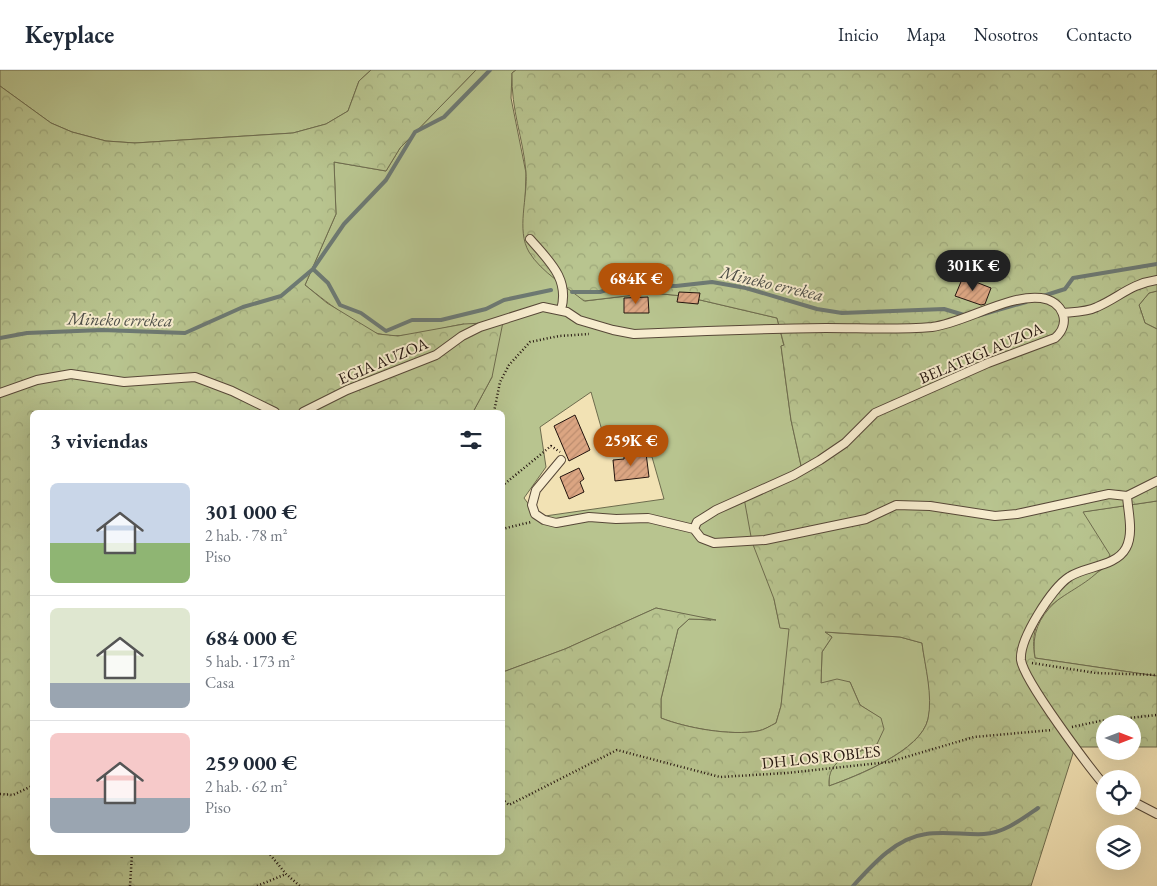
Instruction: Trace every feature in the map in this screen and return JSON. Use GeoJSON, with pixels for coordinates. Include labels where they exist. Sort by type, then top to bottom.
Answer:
{"type":"FeatureCollection","features":[{"type":"Feature","properties":{"kind":"lane"},"geometry":{"type":"LineString","coordinates":[[530,239],[558,271],[563,285],[564,299],[561,310]]}},
{"type":"Feature","properties":{"kind":"lane"},"geometry":{"type":"LineString","coordinates":[[1063,313],[1097,308],[1123,291],[1145,282],[1157,280]]}},
{"type":"Feature","properties":{"kind":"lane","name":"BELATEGI AUZOA"},"geometry":{"type":"LineString","coordinates":[[613,330],[634,334],[935,326],[989,308],[1034,297],[1050,299],[1063,313],[1065,324],[1055,338],[988,362],[875,413],[845,443],[820,460],[794,475],[716,510],[697,522],[694,529]]}},
{"type":"Feature","properties":{"kind":"lane","name":"EGIA AUZOA"},"geometry":{"type":"LineString","coordinates":[[307,410],[347,390],[436,355],[462,336],[480,327],[543,307],[561,310],[579,320],[613,330]]}},
{"type":"Feature","properties":{"kind":"lane"},"geometry":{"type":"LineString","coordinates":[[0,393],[37,380],[71,374],[124,382],[195,377],[232,390],[272,410]]}},
{"type":"Feature","properties":{"kind":"lane"},"geometry":{"type":"LineString","coordinates":[[561,460],[536,490],[532,505],[535,514],[544,520],[556,523],[589,517],[616,519],[648,518],[694,529],[702,538],[714,543],[764,540],[866,519],[896,505],[930,506],[995,516],[1017,514],[1109,494],[1127,496],[1157,481]]}},
{"type":"Feature","properties":{"kind":"lane"},"geometry":{"type":"LineString","coordinates":[[1096,774],[1030,682],[1021,661],[1023,645],[1036,620],[1050,599],[1069,577],[1115,558],[1126,549],[1130,536],[1127,496]]}},
{"type":"Feature","properties":{"kind":"lane"},"geometry":{"type":"LineString","coordinates":[[1141,806],[1157,814]]}},
{"type":"Feature","properties":{"kind":"path"},"geometry":{"type":"LineString","coordinates":[[494,410],[500,382],[509,365],[530,342],[559,336],[592,334]]}},
{"type":"Feature","properties":{"kind":"path"},"geometry":{"type":"LineString","coordinates":[[505,484],[551,446],[560,450],[561,460]]}},
{"type":"Feature","properties":{"kind":"path"},"geometry":{"type":"LineString","coordinates":[[505,528],[544,520]]}},
{"type":"Feature","properties":{"kind":"path"},"geometry":{"type":"LineString","coordinates":[[1021,661],[1096,673],[1157,675]]}},
{"type":"Feature","properties":{"kind":"path","name":"DH LOS ROBLES"},"geometry":{"type":"LineString","coordinates":[[505,801],[509,805],[617,750],[720,777],[787,773],[888,762],[974,737],[1063,729],[1100,721],[1157,715]]}},
{"type":"Feature","properties":{"kind":"path"},"geometry":{"type":"LineString","coordinates":[[0,794],[13,795],[30,787]]}},
{"type":"Feature","properties":{"kind":"path"},"geometry":{"type":"LineString","coordinates":[[130,886],[132,855]]}},
{"type":"Feature","properties":{"kind":"path"},"geometry":{"type":"LineString","coordinates":[[270,855],[286,874],[300,886]]}},
{"type":"Feature","properties":{"kind":"path"},"geometry":{"type":"LineString","coordinates":[[257,886],[286,874]]}},
{"type":"Feature","properties":{"kind":"green space"},"geometry":{"type":"Polygon","coordinates":[[[0,70],[371,70],[359,81],[348,111],[326,124],[293,133],[135,143],[106,141],[72,132],[51,123],[0,86],[0,70]]]}},
{"type":"Feature","properties":{"kind":"green space"},"geometry":{"type":"Polygon","coordinates":[[[371,70],[476,70],[400,148],[386,171],[334,162],[336,214],[305,285],[327,303],[378,334],[398,336],[464,324],[503,322],[492,377],[474,410],[30,410],[30,855],[505,855],[505,671],[565,649],[656,608],[716,620],[689,619],[678,629],[661,699],[661,718],[696,728],[722,732],[760,730],[776,723],[781,706],[789,629],[780,628],[774,599],[752,542],[744,498],[802,470],[791,420],[781,346],[784,345],[777,318],[683,296],[652,293],[584,301],[540,266],[529,252],[523,234],[526,172],[513,100],[512,73],[516,70],[1157,70],[1157,291],[1149,293],[1139,305],[1145,323],[1157,329],[1157,501],[1083,512],[1110,555],[1101,569],[1089,580],[1048,608],[1039,620],[1034,637],[1035,658],[1157,676],[1157,747],[1141,747],[1141,715],[1096,715],[1096,747],[1075,747],[1031,886],[0,886],[0,86],[51,123],[72,132],[106,141],[135,143],[293,133],[326,124],[348,111],[359,81],[371,70]],[[825,632],[832,637],[822,652],[821,683],[837,679],[850,682],[860,705],[881,718],[884,729],[877,744],[851,754],[837,763],[832,769],[829,786],[871,769],[901,752],[914,742],[923,731],[928,719],[930,700],[922,643],[900,637],[825,632]]]}},
{"type":"Feature","properties":{"kind":"green space"},"geometry":{"type":"Polygon","coordinates":[[[476,70],[516,70],[512,73],[511,98],[526,173],[524,229],[585,301],[652,293],[683,296],[777,318],[784,346],[781,346],[791,420],[802,470],[774,599],[780,627],[790,629],[781,706],[776,723],[760,730],[722,732],[696,728],[661,718],[661,699],[678,629],[689,619],[711,620],[656,608],[565,649],[505,671],[505,410],[474,410],[492,377],[464,324],[411,335],[380,334],[353,321],[305,285],[336,214],[334,162],[386,171],[400,148],[476,70]],[[591,392],[540,427],[546,467],[524,498],[538,517],[664,499],[652,457],[609,455],[591,392]]]}},
{"type":"Feature","properties":{"kind":"green space"},"geometry":{"type":"Polygon","coordinates":[[[1157,291],[1157,329],[1145,323],[1139,305],[1149,293],[1157,291]]]}},
{"type":"Feature","properties":{"kind":"green space"},"geometry":{"type":"Polygon","coordinates":[[[1157,501],[1157,676],[1035,658],[1034,641],[1044,614],[1065,594],[1104,568],[1082,512],[1157,501]]]}},
{"type":"Feature","properties":{"kind":"green space"},"geometry":{"type":"Polygon","coordinates":[[[824,632],[900,637],[922,643],[930,700],[928,719],[923,731],[913,742],[886,761],[829,786],[829,774],[836,762],[877,744],[880,718],[860,705],[850,682],[821,684],[822,652],[832,637],[824,632]]]}},
{"type":"Feature","properties":{"kind":"building"},"geometry":{"type":"Polygon","coordinates":[[[963,277],[991,288],[985,304],[981,305],[955,296],[963,277]]]}},
{"type":"Feature","properties":{"kind":"building"},"geometry":{"type":"Polygon","coordinates":[[[679,292],[700,293],[698,304],[677,302],[679,292]]]}},
{"type":"Feature","properties":{"kind":"building"},"geometry":{"type":"Polygon","coordinates":[[[648,297],[649,313],[624,313],[624,298],[648,297]]]}},
{"type":"Feature","properties":{"kind":"building"},"geometry":{"type":"Polygon","coordinates":[[[575,415],[590,450],[569,461],[554,426],[575,415]]]}},
{"type":"Feature","properties":{"kind":"building"},"geometry":{"type":"Polygon","coordinates":[[[624,453],[646,453],[649,477],[615,481],[613,460],[624,459],[624,453]]]}},
{"type":"Feature","properties":{"kind":"building"},"geometry":{"type":"Polygon","coordinates":[[[579,468],[584,479],[580,482],[584,492],[569,499],[560,477],[579,468]]]}},
{"type":"Feature","properties":{"kind":"waterway","name":"Mineko errekea"},"geometry":{"type":"LineString","coordinates":[[0,338],[27,333],[102,330],[185,333],[243,307],[281,296],[313,269],[344,224],[386,180],[415,132],[444,117],[490,70]]}},
{"type":"Feature","properties":{"kind":"waterway","name":"Mineko errekea"},"geometry":{"type":"LineString","coordinates":[[1043,296],[1065,289],[1073,278],[1157,264]]}},
{"type":"Feature","properties":{"kind":"waterway","name":"Mineko errekea"},"geometry":{"type":"LineString","coordinates":[[313,269],[328,283],[340,305],[361,313],[386,331],[412,320],[441,320],[486,309],[504,300],[551,290]]}},
{"type":"Feature","properties":{"kind":"waterway","name":"Mineko errekea"},"geometry":{"type":"LineString","coordinates":[[572,292],[600,292],[622,285],[676,286],[712,282],[746,288],[817,309],[842,313],[944,309],[964,315]]}},
{"type":"Feature","properties":{"kind":"waterway","name":"Mineko errekea"},"geometry":{"type":"LineString","coordinates":[[977,316],[1026,302]]}},
{"type":"Feature","properties":{"kind":"waterway"},"geometry":{"type":"LineString","coordinates":[[853,886],[886,853],[915,836],[933,833],[991,833],[1012,825],[1038,808]]}}]}
